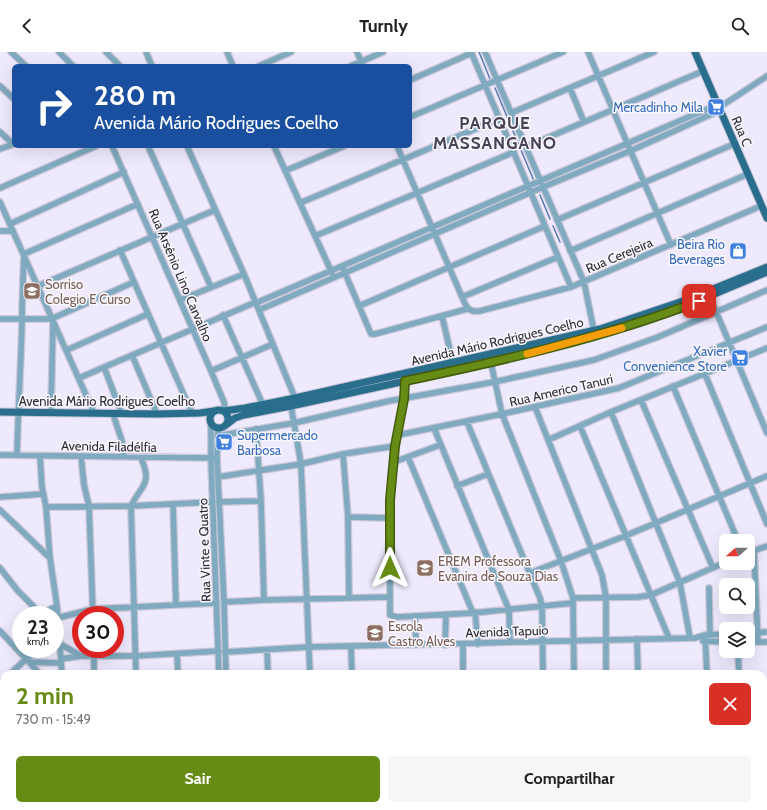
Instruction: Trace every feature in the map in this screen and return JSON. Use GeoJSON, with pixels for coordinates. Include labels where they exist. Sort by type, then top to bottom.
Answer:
{"type":"FeatureCollection","features":[{"type":"Feature","properties":{"kind":"main road","name":"Rua C"},"geometry":{"type":"LineString","coordinates":[[695,52],[767,218]]}},
{"type":"Feature","properties":{"kind":"main road","name":"Avenida Mário Rodrigues Coelho"},"geometry":{"type":"LineString","coordinates":[[225,412],[295,398],[594,331],[686,300],[767,267]]}},
{"type":"Feature","properties":{"kind":"main road","name":"Avenida Mário Rodrigues Coelho"},"geometry":{"type":"LineString","coordinates":[[226,425],[231,420],[238,417],[491,363],[619,330],[710,297],[767,272]]}},
{"type":"Feature","properties":{"kind":"main road"},"geometry":{"type":"LineString","coordinates":[[219,410],[225,412],[228,420],[226,425],[218,433],[211,425],[209,419],[211,413],[219,410]]}},
{"type":"Feature","properties":{"kind":"main road","name":"Avenida Mário Rodrigues Coelho"},"geometry":{"type":"LineString","coordinates":[[0,412],[156,414],[209,413],[214,411]]}},
{"type":"Feature","properties":{"kind":"street"},"geometry":{"type":"LineString","coordinates":[[11,52],[24,64]]}},
{"type":"Feature","properties":{"kind":"street"},"geometry":{"type":"LineString","coordinates":[[59,52],[72,64]]}},
{"type":"Feature","properties":{"kind":"street"},"geometry":{"type":"LineString","coordinates":[[106,52],[118,64]]}},
{"type":"Feature","properties":{"kind":"street"},"geometry":{"type":"LineString","coordinates":[[146,52],[151,64]]}},
{"type":"Feature","properties":{"kind":"street"},"geometry":{"type":"LineString","coordinates":[[227,52],[232,64]]}},
{"type":"Feature","properties":{"kind":"street"},"geometry":{"type":"LineString","coordinates":[[264,64],[291,52]]}},
{"type":"Feature","properties":{"kind":"street"},"geometry":{"type":"LineString","coordinates":[[357,52],[362,64],[383,52]]}},
{"type":"Feature","properties":{"kind":"street"},"geometry":{"type":"LineString","coordinates":[[485,52],[584,282],[594,331]]}},
{"type":"Feature","properties":{"kind":"street"},"geometry":{"type":"LineString","coordinates":[[412,116],[563,52]]}},
{"type":"Feature","properties":{"kind":"street"},"geometry":{"type":"LineString","coordinates":[[588,52],[670,245]]}},
{"type":"Feature","properties":{"kind":"street"},"geometry":{"type":"LineString","coordinates":[[511,113],[654,52]]}},
{"type":"Feature","properties":{"kind":"street"},"geometry":{"type":"LineString","coordinates":[[412,79],[471,53],[571,287]]}},
{"type":"Feature","properties":{"kind":"street"},"geometry":{"type":"LineString","coordinates":[[526,146],[703,71]]}},
{"type":"Feature","properties":{"kind":"street"},"geometry":{"type":"LineString","coordinates":[[259,310],[435,235],[531,192],[630,151],[714,113],[719,107],[767,76]]}},
{"type":"Feature","properties":{"kind":"street"},"geometry":{"type":"LineString","coordinates":[[0,86],[12,97]]}},
{"type":"Feature","properties":{"kind":"street"},"geometry":{"type":"LineString","coordinates":[[570,88],[584,122]]}},
{"type":"Feature","properties":{"kind":"street"},"geometry":{"type":"LineString","coordinates":[[79,378],[223,315],[331,271],[712,107],[719,107]]}},
{"type":"Feature","properties":{"kind":"street"},"geometry":{"type":"LineString","coordinates":[[300,203],[499,118]]}},
{"type":"Feature","properties":{"kind":"street"},"geometry":{"type":"LineString","coordinates":[[0,132],[12,143]]}},
{"type":"Feature","properties":{"kind":"street"},"geometry":{"type":"LineString","coordinates":[[0,149],[12,144]]}},
{"type":"Feature","properties":{"kind":"street"},"geometry":{"type":"LineString","coordinates":[[557,220],[734,144]]}},
{"type":"Feature","properties":{"kind":"street"},"geometry":{"type":"LineString","coordinates":[[0,188],[91,148]]}},
{"type":"Feature","properties":{"kind":"street","name":"Rua Arsênio Lino Carvalho"},"geometry":{"type":"LineString","coordinates":[[113,148],[211,371],[224,402],[225,412]]}},
{"type":"Feature","properties":{"kind":"street"},"geometry":{"type":"LineString","coordinates":[[149,148],[211,287]]}},
{"type":"Feature","properties":{"kind":"street"},"geometry":{"type":"LineString","coordinates":[[188,148],[256,302],[295,398]]}},
{"type":"Feature","properties":{"kind":"street"},"geometry":{"type":"LineString","coordinates":[[275,148],[334,278]]}},
{"type":"Feature","properties":{"kind":"street"},"geometry":{"type":"LineString","coordinates":[[285,171],[339,148]]}},
{"type":"Feature","properties":{"kind":"street"},"geometry":{"type":"LineString","coordinates":[[342,266],[371,334],[467,309],[398,148]]}},
{"type":"Feature","properties":{"kind":"street"},"geometry":{"type":"LineString","coordinates":[[315,236],[514,152]]}},
{"type":"Feature","properties":{"kind":"street"},"geometry":{"type":"LineString","coordinates":[[10,224],[124,172]]}},
{"type":"Feature","properties":{"kind":"street"},"geometry":{"type":"LineString","coordinates":[[570,251],[748,174]]}},
{"type":"Feature","properties":{"kind":"street"},"geometry":{"type":"LineString","coordinates":[[0,202],[52,320],[67,350],[94,414]]}},
{"type":"Feature","properties":{"kind":"street"},"geometry":{"type":"LineString","coordinates":[[24,254],[138,204]]}},
{"type":"Feature","properties":{"kind":"street","name":"Rua Cerejeira"},"geometry":{"type":"LineString","coordinates":[[467,309],[472,311],[480,311],[571,287],[761,206]]}},
{"type":"Feature","properties":{"kind":"street"},"geometry":{"type":"LineString","coordinates":[[38,286],[215,210]]}},
{"type":"Feature","properties":{"kind":"street"},"geometry":{"type":"LineString","coordinates":[[359,306],[545,226]]}},
{"type":"Feature","properties":{"kind":"street"},"geometry":{"type":"LineString","coordinates":[[0,231],[13,231]]}},
{"type":"Feature","properties":{"kind":"street"},"geometry":{"type":"LineString","coordinates":[[120,250],[162,342],[192,413]]}},
{"type":"Feature","properties":{"kind":"street"},"geometry":{"type":"LineString","coordinates":[[17,455],[17,412],[22,319],[21,295],[24,254]]}},
{"type":"Feature","properties":{"kind":"street"},"geometry":{"type":"LineString","coordinates":[[462,297],[558,257]]}},
{"type":"Feature","properties":{"kind":"street"},"geometry":{"type":"LineString","coordinates":[[180,300],[244,274]]}},
{"type":"Feature","properties":{"kind":"street"},"geometry":{"type":"LineString","coordinates":[[0,319],[52,320],[134,282]]}},
{"type":"Feature","properties":{"kind":"street"},"geometry":{"type":"LineString","coordinates":[[218,433],[294,423],[594,360],[658,337],[767,290]]}},
{"type":"Feature","properties":{"kind":"street"},"geometry":{"type":"LineString","coordinates":[[710,297],[767,433]]}},
{"type":"Feature","properties":{"kind":"street"},"geometry":{"type":"LineString","coordinates":[[67,350],[148,314]]}},
{"type":"Feature","properties":{"kind":"street"},"geometry":{"type":"LineString","coordinates":[[223,315],[263,405]]}},
{"type":"Feature","properties":{"kind":"street"},"geometry":{"type":"LineString","coordinates":[[442,316],[453,363]]}},
{"type":"Feature","properties":{"kind":"street"},"geometry":{"type":"LineString","coordinates":[[51,413],[52,320]]}},
{"type":"Feature","properties":{"kind":"street","name":"Rua Americo Tanuri"},"geometry":{"type":"LineString","coordinates":[[398,435],[467,422],[619,388],[767,327]]}},
{"type":"Feature","properties":{"kind":"street"},"geometry":{"type":"LineString","coordinates":[[211,371],[273,344]]}},
{"type":"Feature","properties":{"kind":"street"},"geometry":{"type":"LineString","coordinates":[[548,440],[611,412],[767,348]]}},
{"type":"Feature","properties":{"kind":"street"},"geometry":{"type":"LineString","coordinates":[[132,355],[156,414]]}},
{"type":"Feature","properties":{"kind":"street"},"geometry":{"type":"LineString","coordinates":[[491,363],[502,414],[561,561],[573,600],[574,670]]}},
{"type":"Feature","properties":{"kind":"street"},"geometry":{"type":"LineString","coordinates":[[104,367],[122,414]]}},
{"type":"Feature","properties":{"kind":"street"},"geometry":{"type":"LineString","coordinates":[[705,374],[767,524]]}},
{"type":"Feature","properties":{"kind":"street"},"geometry":{"type":"LineString","coordinates":[[405,381],[404,399],[395,446],[389,518],[390,612],[392,616],[474,613],[542,606],[573,600],[651,595],[719,565]]}},
{"type":"Feature","properties":{"kind":"street"},"geometry":{"type":"LineString","coordinates":[[673,386],[735,534]]}},
{"type":"Feature","properties":{"kind":"street"},"geometry":{"type":"LineString","coordinates":[[641,400],[713,568]]}},
{"type":"Feature","properties":{"kind":"street"},"geometry":{"type":"LineString","coordinates":[[291,406],[302,464],[310,670]]}},
{"type":"Feature","properties":{"kind":"street"},"geometry":{"type":"LineString","coordinates":[[535,407],[593,548],[602,575],[606,597],[606,670]]}},
{"type":"Feature","properties":{"kind":"street"},"geometry":{"type":"LineString","coordinates":[[611,412],[680,583],[692,638]]}},
{"type":"Feature","properties":{"kind":"street"},"geometry":{"type":"LineString","coordinates":[[113,414],[122,441],[124,456]]}},
{"type":"Feature","properties":{"kind":"street"},"geometry":{"type":"LineString","coordinates":[[467,422],[538,590],[542,606],[543,670]]}},
{"type":"Feature","properties":{"kind":"street","name":"Rua Vinte e Quatro"},"geometry":{"type":"LineString","coordinates":[[211,425],[224,602],[222,661],[220,670]]}},
{"type":"Feature","properties":{"kind":"street"},"geometry":{"type":"LineString","coordinates":[[580,426],[669,638]]}},
{"type":"Feature","properties":{"kind":"street"},"geometry":{"type":"LineString","coordinates":[[434,428],[509,610],[510,642]]}},
{"type":"Feature","properties":{"kind":"street"},"geometry":{"type":"LineString","coordinates":[[256,429],[261,501],[264,600]]}},
{"type":"Feature","properties":{"kind":"street","name":"Rua Vinte e Quatro"},"geometry":{"type":"LineString","coordinates":[[218,433],[214,458],[218,477],[216,502],[217,603],[222,652]]}},
{"type":"Feature","properties":{"kind":"street"},"geometry":{"type":"LineString","coordinates":[[394,462],[440,445]]}},
{"type":"Feature","properties":{"kind":"street"},"geometry":{"type":"LineString","coordinates":[[218,477],[302,464],[343,454],[395,446]]}},
{"type":"Feature","properties":{"kind":"street"},"geometry":{"type":"LineString","coordinates":[[343,454],[348,518],[349,598]]}},
{"type":"Feature","properties":{"kind":"street","name":"Avenida Filadélfia"},"geometry":{"type":"LineString","coordinates":[[0,455],[214,458]]}},
{"type":"Feature","properties":{"kind":"street"},"geometry":{"type":"LineString","coordinates":[[40,456],[50,558],[57,606]]}},
{"type":"Feature","properties":{"kind":"street"},"geometry":{"type":"LineString","coordinates":[[81,456],[84,485],[89,506],[93,606]]}},
{"type":"Feature","properties":{"kind":"street"},"geometry":{"type":"LineString","coordinates":[[408,457],[474,613],[478,644]]}},
{"type":"Feature","properties":{"kind":"street"},"geometry":{"type":"LineString","coordinates":[[136,670],[131,506],[145,484],[145,469],[141,458]]}},
{"type":"Feature","properties":{"kind":"street"},"geometry":{"type":"LineString","coordinates":[[457,486],[488,474]]}},
{"type":"Feature","properties":{"kind":"street"},"geometry":{"type":"LineString","coordinates":[[530,573],[625,536],[767,476]]}},
{"type":"Feature","properties":{"kind":"street"},"geometry":{"type":"LineString","coordinates":[[0,497],[43,494]]}},
{"type":"Feature","properties":{"kind":"street"},"geometry":{"type":"LineString","coordinates":[[46,507],[173,505],[261,501]]}},
{"type":"Feature","properties":{"kind":"street"},"geometry":{"type":"LineString","coordinates":[[173,505],[176,605]]}},
{"type":"Feature","properties":{"kind":"street"},"geometry":{"type":"LineString","coordinates":[[0,510],[50,558]]}},
{"type":"Feature","properties":{"kind":"street"},"geometry":{"type":"LineString","coordinates":[[348,518],[389,518]]}},
{"type":"Feature","properties":{"kind":"street"},"geometry":{"type":"LineString","coordinates":[[755,551],[767,546]]}},
{"type":"Feature","properties":{"kind":"street"},"geometry":{"type":"LineString","coordinates":[[0,568],[33,606]]}},
{"type":"Feature","properties":{"kind":"street"},"geometry":{"type":"LineString","coordinates":[[755,570],[758,642],[767,642]]}},
{"type":"Feature","properties":{"kind":"street"},"geometry":{"type":"LineString","coordinates":[[706,670],[705,642],[708,635],[710,588]]}},
{"type":"Feature","properties":{"kind":"street"},"geometry":{"type":"LineString","coordinates":[[224,602],[390,597]]}},
{"type":"Feature","properties":{"kind":"street"},"geometry":{"type":"LineString","coordinates":[[124,608],[217,603]]}},
{"type":"Feature","properties":{"kind":"street"},"geometry":{"type":"LineString","coordinates":[[445,645],[446,614]]}},
{"type":"Feature","properties":{"kind":"street"},"geometry":{"type":"LineString","coordinates":[[415,616],[416,645]]}},
{"type":"Feature","properties":{"kind":"street"},"geometry":{"type":"LineString","coordinates":[[0,631],[36,670]]}},
{"type":"Feature","properties":{"kind":"street"},"geometry":{"type":"LineString","coordinates":[[758,633],[767,632]]}},
{"type":"Feature","properties":{"kind":"street","name":"Avenida Tapuio"},"geometry":{"type":"LineString","coordinates":[[124,656],[309,647],[692,638],[719,634]]}},
{"type":"Feature","properties":{"kind":"street","name":"Avenida Tapuio"},"geometry":{"type":"LineString","coordinates":[[692,638],[705,642],[719,642]]}},
{"type":"Feature","properties":{"kind":"street"},"geometry":{"type":"LineString","coordinates":[[637,639],[638,670]]}},
{"type":"Feature","properties":{"kind":"street"},"geometry":{"type":"LineString","coordinates":[[463,644],[463,670]]}},
{"type":"Feature","properties":{"kind":"street"},"geometry":{"type":"LineString","coordinates":[[351,647],[352,670]]}},
{"type":"Feature","properties":{"kind":"street"},"geometry":{"type":"LineString","coordinates":[[267,650],[268,670]]}},
{"type":"Feature","properties":{"kind":"street"},"geometry":{"type":"LineString","coordinates":[[177,654],[178,670]]}},
{"type":"Feature","properties":{"kind":"street"},"geometry":{"type":"LineString","coordinates":[[16,670],[31,658]]}},
{"type":"Feature","properties":{"kind":"street"},"geometry":{"type":"LineString","coordinates":[[61,658],[62,670]]}},
{"type":"Feature","properties":{"kind":"street","name":"Avenida Tapuio"},"geometry":{"type":"LineString","coordinates":[[28,661],[61,661],[73,658]]}},
{"type":"Feature","properties":{"kind":"street"},"geometry":{"type":"LineString","coordinates":[[94,658],[94,670]]}},
{"type":"Feature","properties":{"kind":"street"},"geometry":{"type":"LineString","coordinates":[[738,658],[739,670]]}},
{"type":"Feature","properties":{"kind":"street","name":"Rua Vinte e Quatro"},"geometry":{"type":"LineString","coordinates":[[222,661],[225,670]]}},
{"type":"Feature","properties":{"kind":"waterway"},"geometry":{"type":"LineString","coordinates":[[479,52],[490,79]]}},
{"type":"Feature","properties":{"kind":"waterway"},"geometry":{"type":"LineString","coordinates":[[495,88],[534,181]]}},
{"type":"Feature","properties":{"kind":"waterway"},"geometry":{"type":"LineString","coordinates":[[540,195],[550,219]]}},
{"type":"Feature","properties":{"kind":"waterway"},"geometry":{"type":"LineString","coordinates":[[553,226],[560,242]]}},
{"type":"Feature","properties":{"kind":"slow traffic"},"geometry":{"type":"LineString","coordinates":[[527,354],[622,328]]}},
{"type":"Feature","properties":{"kind":"place","name":"Mercadinho Mila"},"geometry":{"type":"Point","coordinates":[716,107]}},
{"type":"Feature","properties":{"kind":"place","name":"Beira Rio Beverages"},"geometry":{"type":"Point","coordinates":[738,251]}},
{"type":"Feature","properties":{"kind":"place","name":"Sorriso Colegio E Curso"},"geometry":{"type":"Point","coordinates":[32,291]}},
{"type":"Feature","properties":{"kind":"place","name":"Xavier Convenience Store"},"geometry":{"type":"Point","coordinates":[740,358]}},
{"type":"Feature","properties":{"kind":"place","name":"Supermercado Barbosa"},"geometry":{"type":"Point","coordinates":[224,442]}},
{"type":"Feature","properties":{"kind":"place","name":"EREM Professora Evanira de Souza Dias"},"geometry":{"type":"Point","coordinates":[425,568]}},
{"type":"Feature","properties":{"kind":"place","name":"Escola Castro Alves"},"geometry":{"type":"Point","coordinates":[375,633]}},
{"type":"Feature","properties":{"kind":"district","name":"PARQUE MASSANGANO"},"geometry":{"type":"Point","coordinates":[495,133]}},
{"type":"Feature","properties":{"kind":"route"},"geometry":{"type":"LineString","coordinates":[[390,568],[390,500],[395,446],[404,399],[405,381],[506,360],[619,330],[699,301]]}}]}
